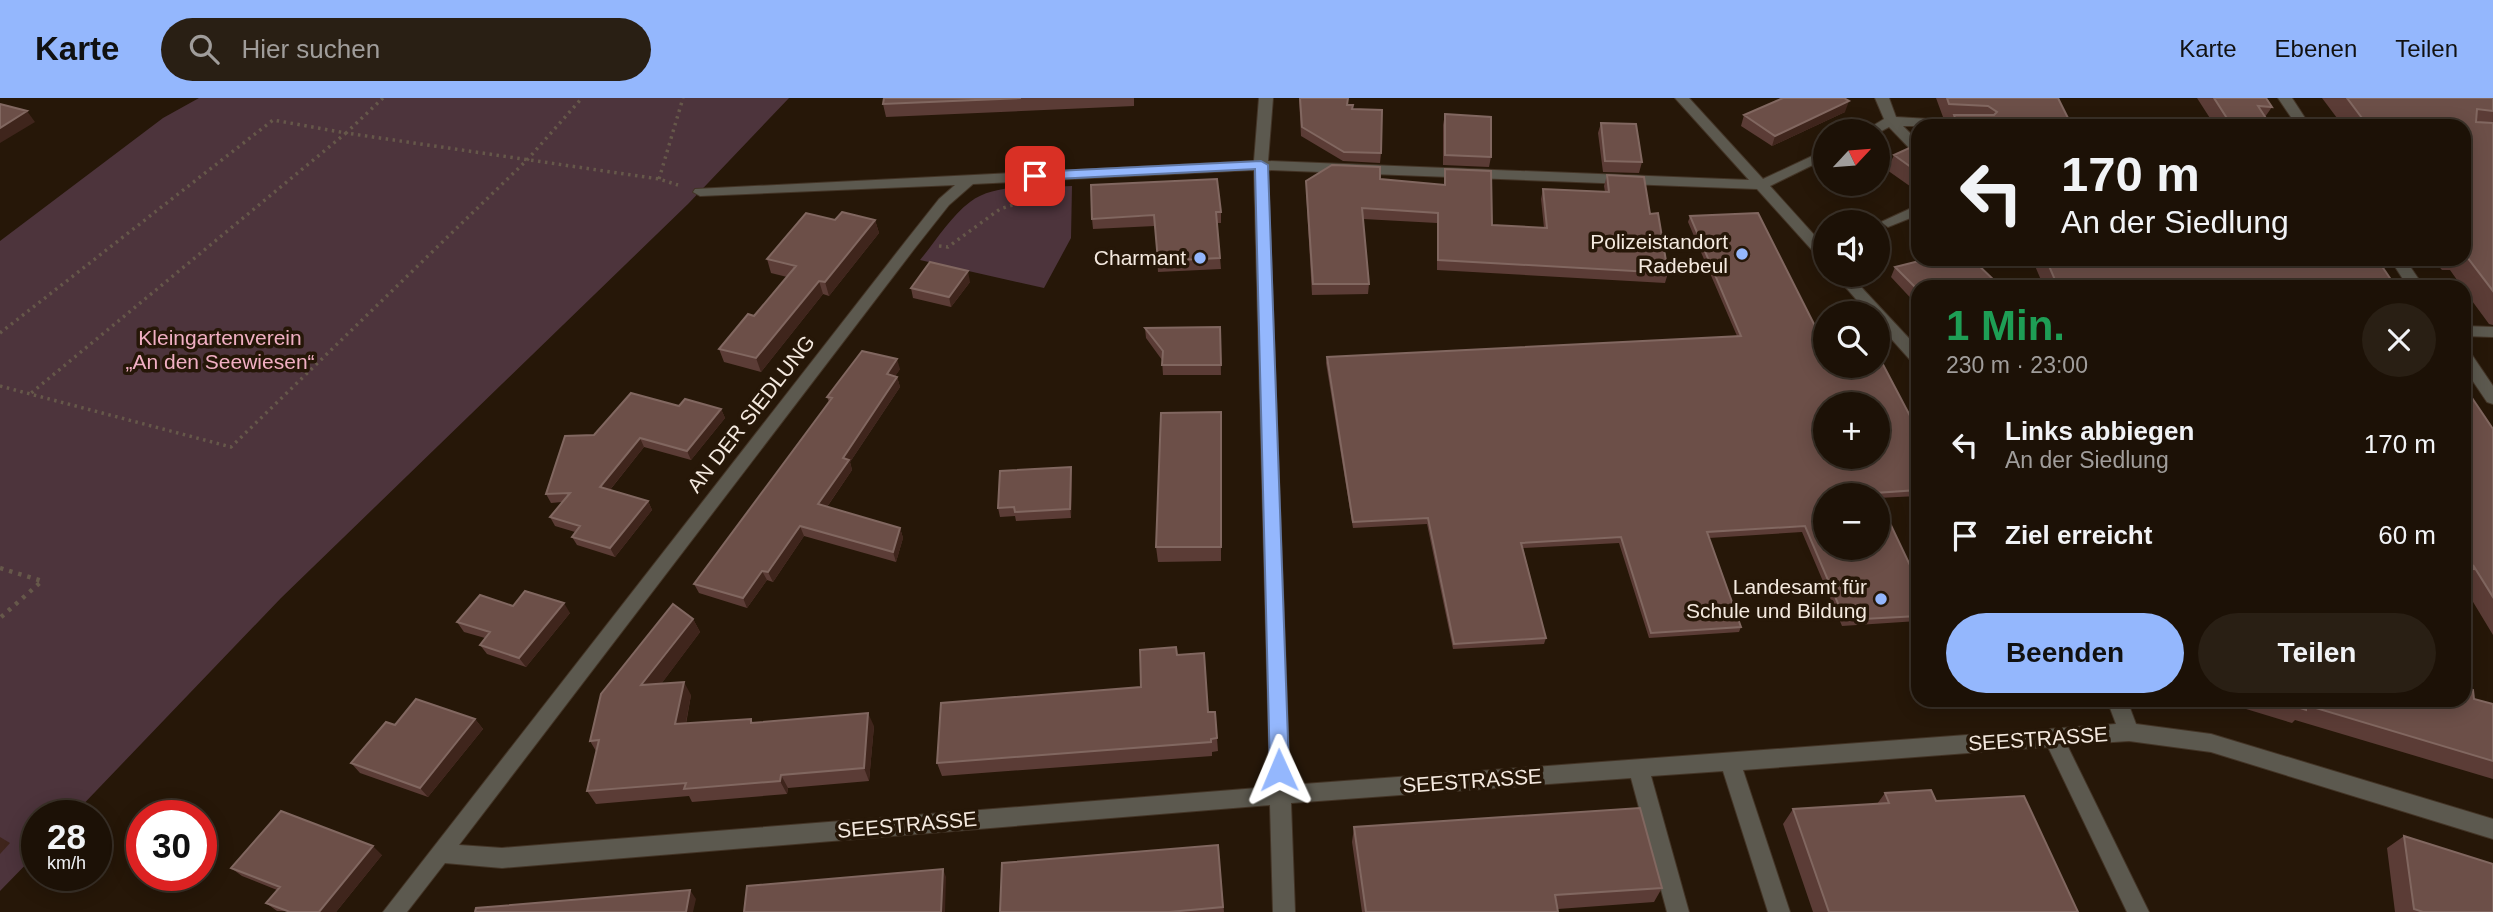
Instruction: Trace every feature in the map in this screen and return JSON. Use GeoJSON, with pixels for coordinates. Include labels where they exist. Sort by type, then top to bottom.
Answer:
{"type":"FeatureCollection","features":[{"type":"Feature","properties":{"kind":"street"},"geometry":{"type":"LineString","coordinates":[[1266,98],[1261,165],[1284,912]]}},
{"type":"Feature","properties":{"kind":"street"},"geometry":{"type":"LineString","coordinates":[[1682,98],[1813,243]]}},
{"type":"Feature","properties":{"kind":"street"},"geometry":{"type":"LineString","coordinates":[[1882,98],[1891,121],[1911,142]]}},
{"type":"Feature","properties":{"kind":"street"},"geometry":{"type":"LineString","coordinates":[[2285,98],[2300,119]]}},
{"type":"Feature","properties":{"kind":"street"},"geometry":{"type":"LineString","coordinates":[[1891,121],[1911,122]]}},
{"type":"Feature","properties":{"kind":"street"},"geometry":{"type":"LineString","coordinates":[[700,192],[1261,165],[1761,185],[1813,160]]}},
{"type":"Feature","properties":{"kind":"street","name":"AN DER SIEDLUNG"},"geometry":{"type":"LineString","coordinates":[[394,912],[910,245],[944,202],[969,180]]}},
{"type":"Feature","properties":{"kind":"street"},"geometry":{"type":"LineString","coordinates":[[1890,221],[1911,213]]}},
{"type":"Feature","properties":{"kind":"street"},"geometry":{"type":"LineString","coordinates":[[1853,287],[1865,301]]}},
{"type":"Feature","properties":{"kind":"street"},"geometry":{"type":"LineString","coordinates":[[1890,328],[1911,350]]}},
{"type":"Feature","properties":{"kind":"street"},"geometry":{"type":"LineString","coordinates":[[2471,331],[2493,332]]}},
{"type":"Feature","properties":{"kind":"street"},"geometry":{"type":"LineString","coordinates":[[2471,366],[2493,398]]}},
{"type":"Feature","properties":{"kind":"street"},"geometry":{"type":"LineString","coordinates":[[2120,707],[2129,732]]}},
{"type":"Feature","properties":{"kind":"street","name":"SEESTRASSE"},"geometry":{"type":"LineString","coordinates":[[440,853],[502,858],[1280,795],[2129,732],[2211,743],[2493,829]]}},
{"type":"Feature","properties":{"kind":"street"},"geometry":{"type":"LineString","coordinates":[[2053,737],[2138,912]]}},
{"type":"Feature","properties":{"kind":"street"},"geometry":{"type":"LineString","coordinates":[[1730,761],[1779,912]]}},
{"type":"Feature","properties":{"kind":"street"},"geometry":{"type":"LineString","coordinates":[[1639,768],[1678,912]]}},
{"type":"Feature","properties":{"kind":"path"},"geometry":{"type":"LineString","coordinates":[[30,394],[346,133],[383,98]]}},
{"type":"Feature","properties":{"kind":"path"},"geometry":{"type":"LineString","coordinates":[[0,386],[231,447],[527,160],[582,98]]}},
{"type":"Feature","properties":{"kind":"path"},"geometry":{"type":"LineString","coordinates":[[659,179],[683,98]]}},
{"type":"Feature","properties":{"kind":"path"},"geometry":{"type":"LineString","coordinates":[[0,333],[273,120],[659,179],[700,192]]}},
{"type":"Feature","properties":{"kind":"path"},"geometry":{"type":"LineString","coordinates":[[910,245],[948,247],[1000,209],[1050,189],[1057,175]]}},
{"type":"Feature","properties":{"kind":"path"},"geometry":{"type":"LineString","coordinates":[[0,568],[42,581],[0,618]]}},
{"type":"Feature","properties":{"kind":"green space","name":"Kleingartenverein „An den Seewiesen“"},"geometry":{"type":"Polygon","coordinates":[[[199,98],[789,98],[688,204],[281,598],[87,800],[21,800],[21,869],[0,891],[0,241],[163,118],[199,98]]]}},
{"type":"Feature","properties":{"kind":"green space"},"geometry":{"type":"Polygon","coordinates":[[[1072,186],[1071,238],[1044,288],[920,260],[956,214],[981,196],[1006,189],[1072,186]]]}},
{"type":"Feature","properties":{"kind":"building"},"geometry":{"type":"Polygon","coordinates":[[[884,98],[1021,98],[883,104],[884,98]]]}},
{"type":"Feature","properties":{"kind":"building"},"geometry":{"type":"Polygon","coordinates":[[[1300,98],[1348,98],[1347,105],[1353,105],[1352,109],[1382,110],[1381,153],[1344,152],[1302,127],[1300,98]]]}},
{"type":"Feature","properties":{"kind":"building"},"geometry":{"type":"Polygon","coordinates":[[[1783,98],[1844,98],[1849,101],[1775,136],[1744,115],[1783,98]]]}},
{"type":"Feature","properties":{"kind":"building"},"geometry":{"type":"Polygon","coordinates":[[[1947,98],[2058,98],[2068,119],[1955,119],[1954,115],[1994,115],[1997,112],[1988,106],[1949,104],[1947,98]]]}},
{"type":"Feature","properties":{"kind":"building"},"geometry":{"type":"Polygon","coordinates":[[[2214,98],[2266,98],[2272,107],[2258,106],[2266,119],[2228,119],[2214,98]]]}},
{"type":"Feature","properties":{"kind":"building"},"geometry":{"type":"Polygon","coordinates":[[[2347,98],[2493,98],[2493,111],[2477,109],[2476,122],[2493,123],[2493,291],[2471,262],[2471,119],[2363,119],[2347,98]]]}},
{"type":"Feature","properties":{"kind":"building"},"geometry":{"type":"Polygon","coordinates":[[[0,104],[27,111],[0,128],[0,104]]]}},
{"type":"Feature","properties":{"kind":"building"},"geometry":{"type":"Polygon","coordinates":[[[1445,114],[1491,117],[1491,157],[1445,155],[1445,114]]]}},
{"type":"Feature","properties":{"kind":"building"},"geometry":{"type":"Polygon","coordinates":[[[1601,123],[1636,124],[1642,162],[1605,161],[1601,123]]]}},
{"type":"Feature","properties":{"kind":"building"},"geometry":{"type":"Polygon","coordinates":[[[1911,147],[1911,167],[1894,155],[1911,147]]]}},
{"type":"Feature","properties":{"kind":"building"},"geometry":{"type":"Polygon","coordinates":[[[1332,165],[1380,167],[1380,179],[1445,185],[1445,169],[1491,171],[1492,225],[1547,228],[1543,189],[1609,192],[1607,175],[1644,177],[1650,214],[1658,213],[1668,273],[1438,260],[1438,213],[1362,208],[1369,284],[1313,284],[1306,181],[1332,165]]]}},
{"type":"Feature","properties":{"kind":"building"},"geometry":{"type":"Polygon","coordinates":[[[1217,179],[1221,212],[1216,212],[1220,258],[1158,261],[1154,215],[1092,219],[1091,185],[1217,179]]]}},
{"type":"Feature","properties":{"kind":"building"},"geometry":{"type":"Polygon","coordinates":[[[842,212],[875,220],[825,282],[819,281],[756,358],[719,349],[748,314],[754,316],[796,266],[767,259],[806,213],[835,220],[842,212]]]}},
{"type":"Feature","properties":{"kind":"building"},"geometry":{"type":"Polygon","coordinates":[[[1758,213],[1813,322],[1813,378],[1890,378],[1911,418],[1911,490],[1890,492],[1890,483],[1813,483],[1813,545],[1805,526],[1707,532],[1741,627],[1651,633],[1621,537],[1521,543],[1546,638],[1454,644],[1428,518],[1353,522],[1327,357],[1741,336],[1690,216],[1758,213]]]}},
{"type":"Feature","properties":{"kind":"building"},"geometry":{"type":"Polygon","coordinates":[[[930,262],[968,271],[949,297],[911,288],[930,262]]]}},
{"type":"Feature","properties":{"kind":"building"},"geometry":{"type":"Polygon","coordinates":[[[1911,263],[1911,266],[1979,266],[1994,280],[1911,280],[1911,283],[1895,267],[1911,263]]]}},
{"type":"Feature","properties":{"kind":"building"},"geometry":{"type":"Polygon","coordinates":[[[2049,266],[2382,266],[2391,280],[2055,280],[2049,266]]]}},
{"type":"Feature","properties":{"kind":"building"},"geometry":{"type":"Polygon","coordinates":[[[1220,327],[1221,365],[1162,365],[1163,351],[1145,328],[1220,327]]]}},
{"type":"Feature","properties":{"kind":"building"},"geometry":{"type":"Polygon","coordinates":[[[862,351],[897,359],[887,374],[897,377],[843,458],[849,460],[818,504],[900,528],[893,552],[800,526],[768,572],[762,571],[743,598],[694,584],[832,398],[827,397],[862,351]]]}},
{"type":"Feature","properties":{"kind":"building"},"geometry":{"type":"Polygon","coordinates":[[[631,393],[679,406],[685,399],[721,409],[687,451],[640,438],[600,487],[648,501],[610,548],[572,537],[580,526],[550,517],[570,493],[546,494],[565,436],[594,435],[631,393]]]}},
{"type":"Feature","properties":{"kind":"building"},"geometry":{"type":"Polygon","coordinates":[[[2471,396],[2493,429],[2493,597],[2473,565],[2474,569],[2471,569],[2471,396]]]}},
{"type":"Feature","properties":{"kind":"building"},"geometry":{"type":"Polygon","coordinates":[[[1221,412],[1221,547],[1156,547],[1161,413],[1221,412]]]}},
{"type":"Feature","properties":{"kind":"building"},"geometry":{"type":"Polygon","coordinates":[[[1071,467],[1070,509],[1015,512],[1014,507],[998,508],[1000,471],[1071,467]]]}},
{"type":"Feature","properties":{"kind":"building"},"geometry":{"type":"Polygon","coordinates":[[[1890,523],[1911,567],[1911,616],[1845,620],[1819,560],[1890,560],[1890,523]]]}},
{"type":"Feature","properties":{"kind":"building"},"geometry":{"type":"Polygon","coordinates":[[[525,591],[564,603],[519,658],[480,645],[490,632],[457,622],[480,595],[513,606],[525,591]]]}},
{"type":"Feature","properties":{"kind":"building"},"geometry":{"type":"Polygon","coordinates":[[[673,604],[693,619],[641,685],[684,682],[675,724],[751,719],[751,723],[868,713],[864,768],[781,775],[780,781],[684,789],[686,783],[587,791],[599,740],[590,741],[601,694],[673,604]]]}},
{"type":"Feature","properties":{"kind":"building"},"geometry":{"type":"Polygon","coordinates":[[[1176,647],[1177,655],[1204,653],[1208,712],[1215,712],[1217,738],[1211,739],[1211,742],[937,763],[941,703],[1141,687],[1140,650],[1176,647]]]}},
{"type":"Feature","properties":{"kind":"building"},"geometry":{"type":"Polygon","coordinates":[[[2471,689],[2474,699],[2493,704],[2493,761],[2313,707],[2471,707],[2471,689]]]}},
{"type":"Feature","properties":{"kind":"building"},"geometry":{"type":"Polygon","coordinates":[[[416,699],[475,719],[420,788],[351,763],[386,722],[395,725],[416,699]]]}},
{"type":"Feature","properties":{"kind":"building"},"geometry":{"type":"Polygon","coordinates":[[[1931,790],[1936,801],[2024,796],[2078,912],[1829,912],[1793,809],[1889,803],[1885,793],[1931,790]]]}},
{"type":"Feature","properties":{"kind":"building"},"geometry":{"type":"Polygon","coordinates":[[[1640,808],[1662,888],[1555,895],[1558,912],[1366,912],[1354,827],[1640,808]]]}},
{"type":"Feature","properties":{"kind":"building"},"geometry":{"type":"Polygon","coordinates":[[[281,811],[373,846],[319,912],[290,912],[266,903],[280,887],[231,868],[281,811]]]}},
{"type":"Feature","properties":{"kind":"building"},"geometry":{"type":"Polygon","coordinates":[[[2404,836],[2493,864],[2493,912],[2423,912],[2414,909],[2404,836]]]}},
{"type":"Feature","properties":{"kind":"building"},"geometry":{"type":"Polygon","coordinates":[[[1218,845],[1223,907],[1169,912],[1000,912],[1002,863],[1218,845]]]}},
{"type":"Feature","properties":{"kind":"building"},"geometry":{"type":"Polygon","coordinates":[[[943,869],[941,912],[744,912],[747,886],[943,869]]]}},
{"type":"Feature","properties":{"kind":"building"},"geometry":{"type":"Polygon","coordinates":[[[690,890],[686,912],[475,912],[476,908],[690,890]]]}},
{"type":"Feature","properties":{"kind":"place","name":"Polizeistandort Radebeul"},"geometry":{"type":"Point","coordinates":[1742,254]}},
{"type":"Feature","properties":{"kind":"place","name":"Charmant"},"geometry":{"type":"Point","coordinates":[1200,258]}},
{"type":"Feature","properties":{"kind":"place","name":"Landesamt für Schule und Bildung"},"geometry":{"type":"Point","coordinates":[1881,599]}},
{"type":"Feature","properties":{"kind":"route"},"geometry":{"type":"LineString","coordinates":[[1035,176],[1261,165],[1269,360],[1279,770]]}}]}
